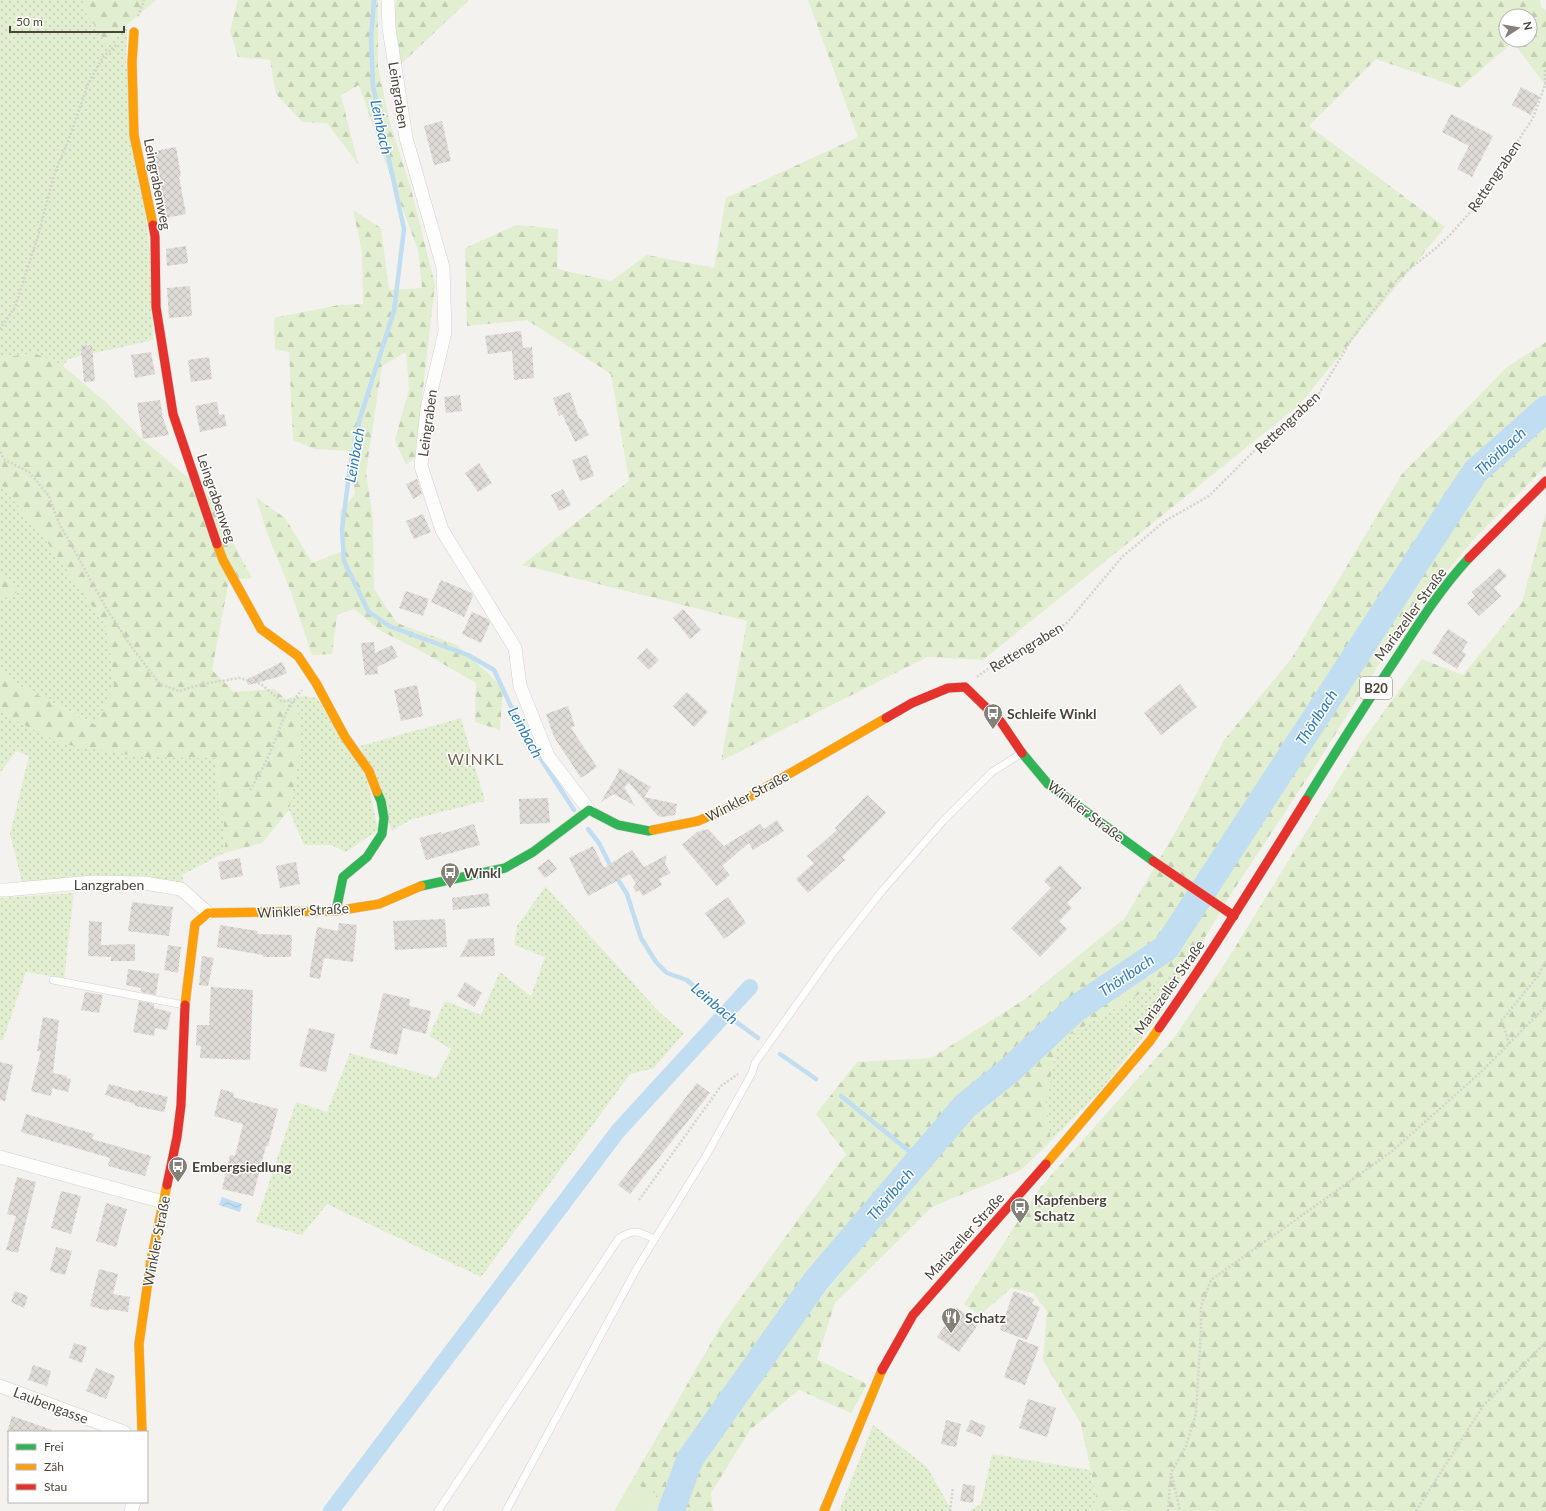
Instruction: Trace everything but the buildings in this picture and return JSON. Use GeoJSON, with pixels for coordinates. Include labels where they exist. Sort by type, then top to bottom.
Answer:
{"type":"FeatureCollection","features":[{"type":"Feature","properties":{"kind":"street","name":"Leingraben"},"geometry":{"type":"LineString","coordinates":[[388,0],[389,28],[406,138],[443,267],[445,332],[427,409],[421,466],[442,530],[515,648],[520,686],[548,756],[589,810]]}},
{"type":"Feature","properties":{"kind":"street","name":"Leingrabenweg"},"geometry":{"type":"LineString","coordinates":[[134,32],[132,69],[134,135],[150,209],[154,237],[156,307],[173,414],[223,560],[261,629],[298,656],[316,683],[346,737],[370,771],[381,800],[384,818],[382,834],[367,857],[343,877],[336,911]]}},
{"type":"Feature","properties":{"kind":"street","name":"Mariazeller Straße"},"geometry":{"type":"LineString","coordinates":[[824,1511],[876,1384],[913,1315],[1079,1126],[1150,1041],[1192,981],[1230,914],[1360,712],[1430,607],[1452,577],[1488,538],[1546,481]]}},
{"type":"Feature","properties":{"kind":"street","name":"Winkler Straße"},"geometry":{"type":"LineString","coordinates":[[142,1431],[139,1344],[151,1260],[177,1137],[181,1105],[185,1005],[195,924],[208,913],[336,911],[379,904],[425,885],[505,868],[533,852],[589,810],[618,826],[649,831],[698,821],[737,804],[912,703],[948,688],[965,687],[1001,722],[1022,753],[1048,784],[1157,864],[1230,914]]}},
{"type":"Feature","properties":{"kind":"street","name":"Lanzgraben"},"geometry":{"type":"LineString","coordinates":[[0,890],[92,882],[129,882],[181,889],[208,913]]}},
{"type":"Feature","properties":{"kind":"street"},"geometry":{"type":"LineString","coordinates":[[0,1157],[163,1202]]}},
{"type":"Feature","properties":{"kind":"street","name":"Laubengasse"},"geometry":{"type":"LineString","coordinates":[[0,1386],[121,1431]]}},
{"type":"Feature","properties":{"kind":"lane"},"geometry":{"type":"LineString","coordinates":[[506,1511],[637,1268],[707,1154],[752,1073],[755,1063],[833,953],[882,891],[943,821],[992,772],[1022,753]]}},
{"type":"Feature","properties":{"kind":"lane"},"geometry":{"type":"LineString","coordinates":[[53,980],[185,1005]]}},
{"type":"Feature","properties":{"kind":"lane"},"geometry":{"type":"LineString","coordinates":[[438,1511],[619,1238],[630,1231],[639,1232],[655,1239]]}},
{"type":"Feature","properties":{"kind":"path"},"geometry":{"type":"LineString","coordinates":[[0,329],[15,307],[38,236],[54,174],[70,136],[88,84],[103,57],[117,44],[134,32]]}},
{"type":"Feature","properties":{"kind":"path","name":"Rettengraben"},"geometry":{"type":"LineString","coordinates":[[965,687],[1004,657],[1066,624],[1122,557],[1165,521],[1209,496],[1270,435],[1317,397],[1353,337],[1399,277],[1436,249],[1473,209],[1533,118],[1545,85],[1544,69]]}},
{"type":"Feature","properties":{"kind":"path"},"geometry":{"type":"LineString","coordinates":[[0,452],[5,460],[29,472],[49,496],[58,521],[106,608],[133,649],[160,684],[179,691],[203,684],[239,678],[261,684],[281,701],[292,700]]}},
{"type":"Feature","properties":{"kind":"path"},"geometry":{"type":"LineString","coordinates":[[250,790],[268,757],[283,718],[292,700],[305,687],[316,683]]}},
{"type":"Feature","properties":{"kind":"path"},"geometry":{"type":"LineString","coordinates":[[1509,1044],[1502,1020],[1538,976],[1546,960]]}},
{"type":"Feature","properties":{"kind":"path"},"geometry":{"type":"LineString","coordinates":[[1168,1511],[1171,1473],[1186,1446],[1196,1413],[1201,1331],[1200,1306],[1211,1280],[1391,1152],[1481,1072],[1546,1006]]}},
{"type":"Feature","properties":{"kind":"path"},"geometry":{"type":"LineString","coordinates":[[639,1200],[721,1086],[755,1063]]}},
{"type":"Feature","properties":{"kind":"path"},"geometry":{"type":"LineString","coordinates":[[1416,1511],[1483,1406],[1546,1342]]}},
{"type":"Feature","properties":{"kind":"path"},"geometry":{"type":"LineString","coordinates":[[1171,1473],[1180,1511]]}},
{"type":"Feature","properties":{"kind":"path"},"geometry":{"type":"LineString","coordinates":[[950,1511],[953,1487]]}},
{"type":"Feature","properties":{"kind":"green space"},"geometry":{"type":"Polygon","coordinates":[[[0,0],[85,0],[81,5],[106,43],[127,25],[126,63],[150,251],[153,340],[68,359],[63,366],[34,353],[0,358],[0,0]]]}},
{"type":"Feature","properties":{"kind":"green space"},"geometry":{"type":"Polygon","coordinates":[[[85,0],[156,0],[106,43],[81,5],[85,0]]]}},
{"type":"Feature","properties":{"kind":"green space"},"geometry":{"type":"Polygon","coordinates":[[[238,0],[378,0],[378,66],[389,120],[411,189],[435,285],[415,457],[406,465],[395,440],[409,389],[406,352],[382,366],[366,472],[373,520],[374,589],[397,623],[457,645],[503,687],[500,730],[475,722],[476,683],[419,650],[381,631],[354,609],[337,615],[332,654],[312,655],[291,592],[267,533],[256,497],[286,519],[312,563],[343,551],[340,512],[355,494],[349,451],[315,449],[293,440],[289,352],[275,349],[274,318],[339,305],[363,304],[362,252],[353,210],[381,228],[389,290],[422,288],[418,250],[359,85],[341,95],[358,164],[327,123],[302,122],[276,94],[270,60],[238,57],[230,31],[238,0]]]}},
{"type":"Feature","properties":{"kind":"green space"},"geometry":{"type":"Polygon","coordinates":[[[396,0],[469,0],[401,64],[393,32],[396,0]]]}},
{"type":"Feature","properties":{"kind":"green space"},"geometry":{"type":"Polygon","coordinates":[[[808,0],[1540,0],[1541,7],[1546,10],[1546,86],[1518,48],[1538,48],[1538,8],[1498,8],[1498,48],[1506,48],[1460,88],[1376,59],[1309,126],[1445,227],[1299,405],[983,660],[927,657],[721,761],[747,621],[522,565],[629,481],[611,374],[527,320],[467,326],[465,248],[517,225],[558,229],[557,269],[611,281],[647,255],[714,268],[726,198],[858,137],[808,0]]]}},
{"type":"Feature","properties":{"kind":"green space"},"geometry":{"type":"Polygon","coordinates":[[[1546,342],[1546,397],[1485,450],[1436,513],[1156,945],[1062,1003],[957,1102],[887,1179],[761,1339],[682,1456],[662,1511],[650,1511],[656,1494],[631,1482],[723,1322],[846,1154],[816,1114],[857,1062],[931,1058],[1024,1000],[1125,918],[1187,812],[1224,740],[1291,659],[1402,474],[1507,367],[1546,342]]]}},
{"type":"Feature","properties":{"kind":"green space"},"geometry":{"type":"Polygon","coordinates":[[[34,353],[63,366],[107,403],[141,438],[207,494],[252,578],[229,580],[212,670],[234,692],[275,689],[298,713],[300,753],[289,810],[262,843],[224,853],[226,837],[218,793],[217,758],[141,757],[63,744],[10,718],[0,706],[0,669],[16,684],[96,725],[114,685],[108,629],[51,547],[0,483],[0,358],[34,353]]]}},
{"type":"Feature","properties":{"kind":"green space"},"geometry":{"type":"Polygon","coordinates":[[[1546,415],[1546,466],[1473,540],[1405,623],[1314,768],[1231,894],[1192,959],[1133,998],[1057,1042],[1046,1102],[1051,1141],[1021,1170],[932,1207],[835,1303],[817,1359],[867,1384],[851,1413],[799,1390],[750,1430],[711,1493],[713,1511],[678,1511],[688,1486],[776,1353],[947,1143],[1048,1042],[1170,951],[1225,871],[1466,503],[1518,438],[1546,415]]]}},
{"type":"Feature","properties":{"kind":"green space"},"geometry":{"type":"Polygon","coordinates":[[[0,483],[51,547],[108,629],[114,685],[97,725],[16,684],[0,669],[0,600],[22,590],[0,576],[0,483]]]}},
{"type":"Feature","properties":{"kind":"green space"},"geometry":{"type":"Polygon","coordinates":[[[1546,512],[1546,1511],[1093,1511],[1096,1495],[1081,1424],[1043,1360],[1047,1311],[1033,1293],[1011,1288],[980,1315],[964,1304],[1039,1189],[1173,1039],[1226,962],[1359,746],[1422,659],[1463,675],[1522,602],[1546,512]]]}},
{"type":"Feature","properties":{"kind":"green space"},"geometry":{"type":"Polygon","coordinates":[[[0,576],[22,590],[0,600],[0,576]]]}},
{"type":"Feature","properties":{"kind":"green space"},"geometry":{"type":"Polygon","coordinates":[[[305,696],[317,698],[367,778],[378,830],[346,852],[331,845],[304,845],[289,810],[300,753],[298,713],[285,699],[305,696]]]}},
{"type":"Feature","properties":{"kind":"green space"},"geometry":{"type":"Polygon","coordinates":[[[0,706],[10,718],[217,758],[218,793],[226,837],[224,853],[182,875],[184,884],[77,877],[22,882],[10,834],[29,756],[16,751],[0,773],[0,706]]]}},
{"type":"Feature","properties":{"kind":"green space"},"geometry":{"type":"Polygon","coordinates":[[[461,718],[485,801],[410,820],[392,831],[360,746],[461,718]]]}},
{"type":"Feature","properties":{"kind":"green space"},"geometry":{"type":"Polygon","coordinates":[[[545,887],[659,1012],[684,1033],[654,1068],[630,1074],[481,1277],[327,1204],[302,1235],[256,1222],[296,1102],[327,1112],[350,1053],[436,1078],[451,1049],[429,1036],[445,1001],[481,1015],[500,972],[531,996],[545,957],[514,945],[517,926],[545,887]]]}},
{"type":"Feature","properties":{"kind":"green space"},"geometry":{"type":"Polygon","coordinates":[[[74,893],[64,978],[26,972],[3,1040],[0,1040],[0,898],[74,893]]]}},
{"type":"Feature","properties":{"kind":"green space"},"geometry":{"type":"Polygon","coordinates":[[[1192,959],[1155,1022],[1100,1091],[1051,1141],[1046,1102],[1057,1042],[1133,998],[1192,959]]]}},
{"type":"Feature","properties":{"kind":"green space"},"geometry":{"type":"Polygon","coordinates":[[[873,1425],[927,1467],[952,1511],[839,1511],[873,1425]]]}},
{"type":"Feature","properties":{"kind":"green space"},"geometry":{"type":"Polygon","coordinates":[[[992,1454],[1090,1470],[1096,1495],[1093,1511],[969,1511],[981,1504],[992,1454]]]}},
{"type":"Feature","properties":{"kind":"green space"},"geometry":{"type":"Polygon","coordinates":[[[631,1482],[657,1494],[650,1511],[614,1511],[631,1482]]]}},
{"type":"Feature","properties":{"kind":"water"},"geometry":{"type":"Polygon","coordinates":[[[222,1197],[242,1204],[240,1212],[219,1205],[222,1197]]]}},
{"type":"Feature","properties":{"kind":"waterway","name":"Leinbach"},"geometry":{"type":"LineString","coordinates":[[374,0],[371,38],[373,86],[404,229],[394,311],[360,418],[350,467],[342,529],[344,561],[368,611],[389,626],[468,655],[494,670],[522,730],[574,810]]}},
{"type":"Feature","properties":{"kind":"waterway","name":"Thörlbach"},"geometry":{"type":"LineString","coordinates":[[671,1511],[690,1459],[816,1281],[965,1106],[1011,1069],[1074,1010],[1166,948],[1475,472],[1546,409]]}},
{"type":"Feature","properties":{"kind":"waterway","name":"Leinbach"},"geometry":{"type":"LineString","coordinates":[[588,829],[599,843],[612,869]]}},
{"type":"Feature","properties":{"kind":"waterway","name":"Leinbach"},"geometry":{"type":"LineString","coordinates":[[615,875],[627,894],[641,938],[656,962],[667,973],[687,980],[720,1010],[758,1038]]}},
{"type":"Feature","properties":{"kind":"waterway"},"geometry":{"type":"LineString","coordinates":[[331,1511],[618,1131],[750,987]]}},
{"type":"Feature","properties":{"kind":"waterway","name":"Leinbach"},"geometry":{"type":"LineString","coordinates":[[780,1054],[816,1079]]}},
{"type":"Feature","properties":{"kind":"waterway","name":"Leinbach"},"geometry":{"type":"LineString","coordinates":[[841,1096],[919,1159]]}},
{"type":"Feature","properties":{"kind":"traffic: fast"},"geometry":{"type":"LineString","coordinates":[[1306,800],[1363,708],[1424,616],[1450,580],[1469,558]]}},
{"type":"Feature","properties":{"kind":"traffic: fast"},"geometry":{"type":"LineString","coordinates":[[1022,753],[1048,784],[1153,861]]}},
{"type":"Feature","properties":{"kind":"traffic: fast"},"geometry":{"type":"LineString","coordinates":[[336,911],[343,877],[367,857],[382,834],[384,818],[381,801],[377,792]]}},
{"type":"Feature","properties":{"kind":"traffic: fast"},"geometry":{"type":"LineString","coordinates":[[421,886],[505,868],[533,852],[589,810],[618,825],[649,831],[653,830]]}},
{"type":"Feature","properties":{"kind":"traffic: slow"},"geometry":{"type":"LineString","coordinates":[[134,32],[132,62],[134,135],[153,225]]}},
{"type":"Feature","properties":{"kind":"traffic: slow"},"geometry":{"type":"LineString","coordinates":[[217,544],[223,560],[261,629],[298,656],[316,683],[345,737],[369,771],[377,792]]}},
{"type":"Feature","properties":{"kind":"traffic: slow"},"geometry":{"type":"LineString","coordinates":[[653,830],[698,821],[737,804],[886,718]]}},
{"type":"Feature","properties":{"kind":"traffic: slow"},"geometry":{"type":"LineString","coordinates":[[185,1005],[195,924],[208,913],[336,911],[379,904],[421,886]]}},
{"type":"Feature","properties":{"kind":"traffic: slow"},"geometry":{"type":"LineString","coordinates":[[1046,1164],[1150,1041],[1159,1028]]}},
{"type":"Feature","properties":{"kind":"traffic: slow"},"geometry":{"type":"LineString","coordinates":[[142,1431],[139,1344],[151,1260],[167,1185]]}},
{"type":"Feature","properties":{"kind":"traffic: slow"},"geometry":{"type":"LineString","coordinates":[[824,1511],[882,1370]]}},
{"type":"Feature","properties":{"kind":"traffic: jam"},"geometry":{"type":"LineString","coordinates":[[153,225],[155,237],[156,307],[173,414],[217,544]]}},
{"type":"Feature","properties":{"kind":"traffic: jam"},"geometry":{"type":"LineString","coordinates":[[1469,558],[1546,481]]}},
{"type":"Feature","properties":{"kind":"traffic: jam"},"geometry":{"type":"LineString","coordinates":[[886,718],[912,703],[948,688],[965,687],[1001,722],[1022,753]]}},
{"type":"Feature","properties":{"kind":"traffic: jam"},"geometry":{"type":"LineString","coordinates":[[1159,1028],[1216,944],[1306,800]]}},
{"type":"Feature","properties":{"kind":"traffic: jam"},"geometry":{"type":"LineString","coordinates":[[1153,861],[1234,916]]}},
{"type":"Feature","properties":{"kind":"traffic: jam"},"geometry":{"type":"LineString","coordinates":[[167,1185],[177,1137],[181,1105],[185,1005]]}},
{"type":"Feature","properties":{"kind":"traffic: jam"},"geometry":{"type":"LineString","coordinates":[[882,1370],[913,1315],[1046,1164]]}},
{"type":"Feature","properties":{"kind":"place","name":"Schleife Winkl"},"geometry":{"type":"Point","coordinates":[993,730]}},
{"type":"Feature","properties":{"kind":"place","name":"Winkl"},"geometry":{"type":"Point","coordinates":[450,889]}},
{"type":"Feature","properties":{"kind":"place","name":"Embergsiedlung"},"geometry":{"type":"Point","coordinates":[178,1183]}},
{"type":"Feature","properties":{"kind":"place","name":"Kapfenberg Schatz"},"geometry":{"type":"Point","coordinates":[1020,1224]}},
{"type":"Feature","properties":{"kind":"place","name":"Schatz"},"geometry":{"type":"Point","coordinates":[951,1334]}},
{"type":"Feature","properties":{"kind":"district","name":"WINKL"},"geometry":{"type":"Point","coordinates":[476,758]}}]}
